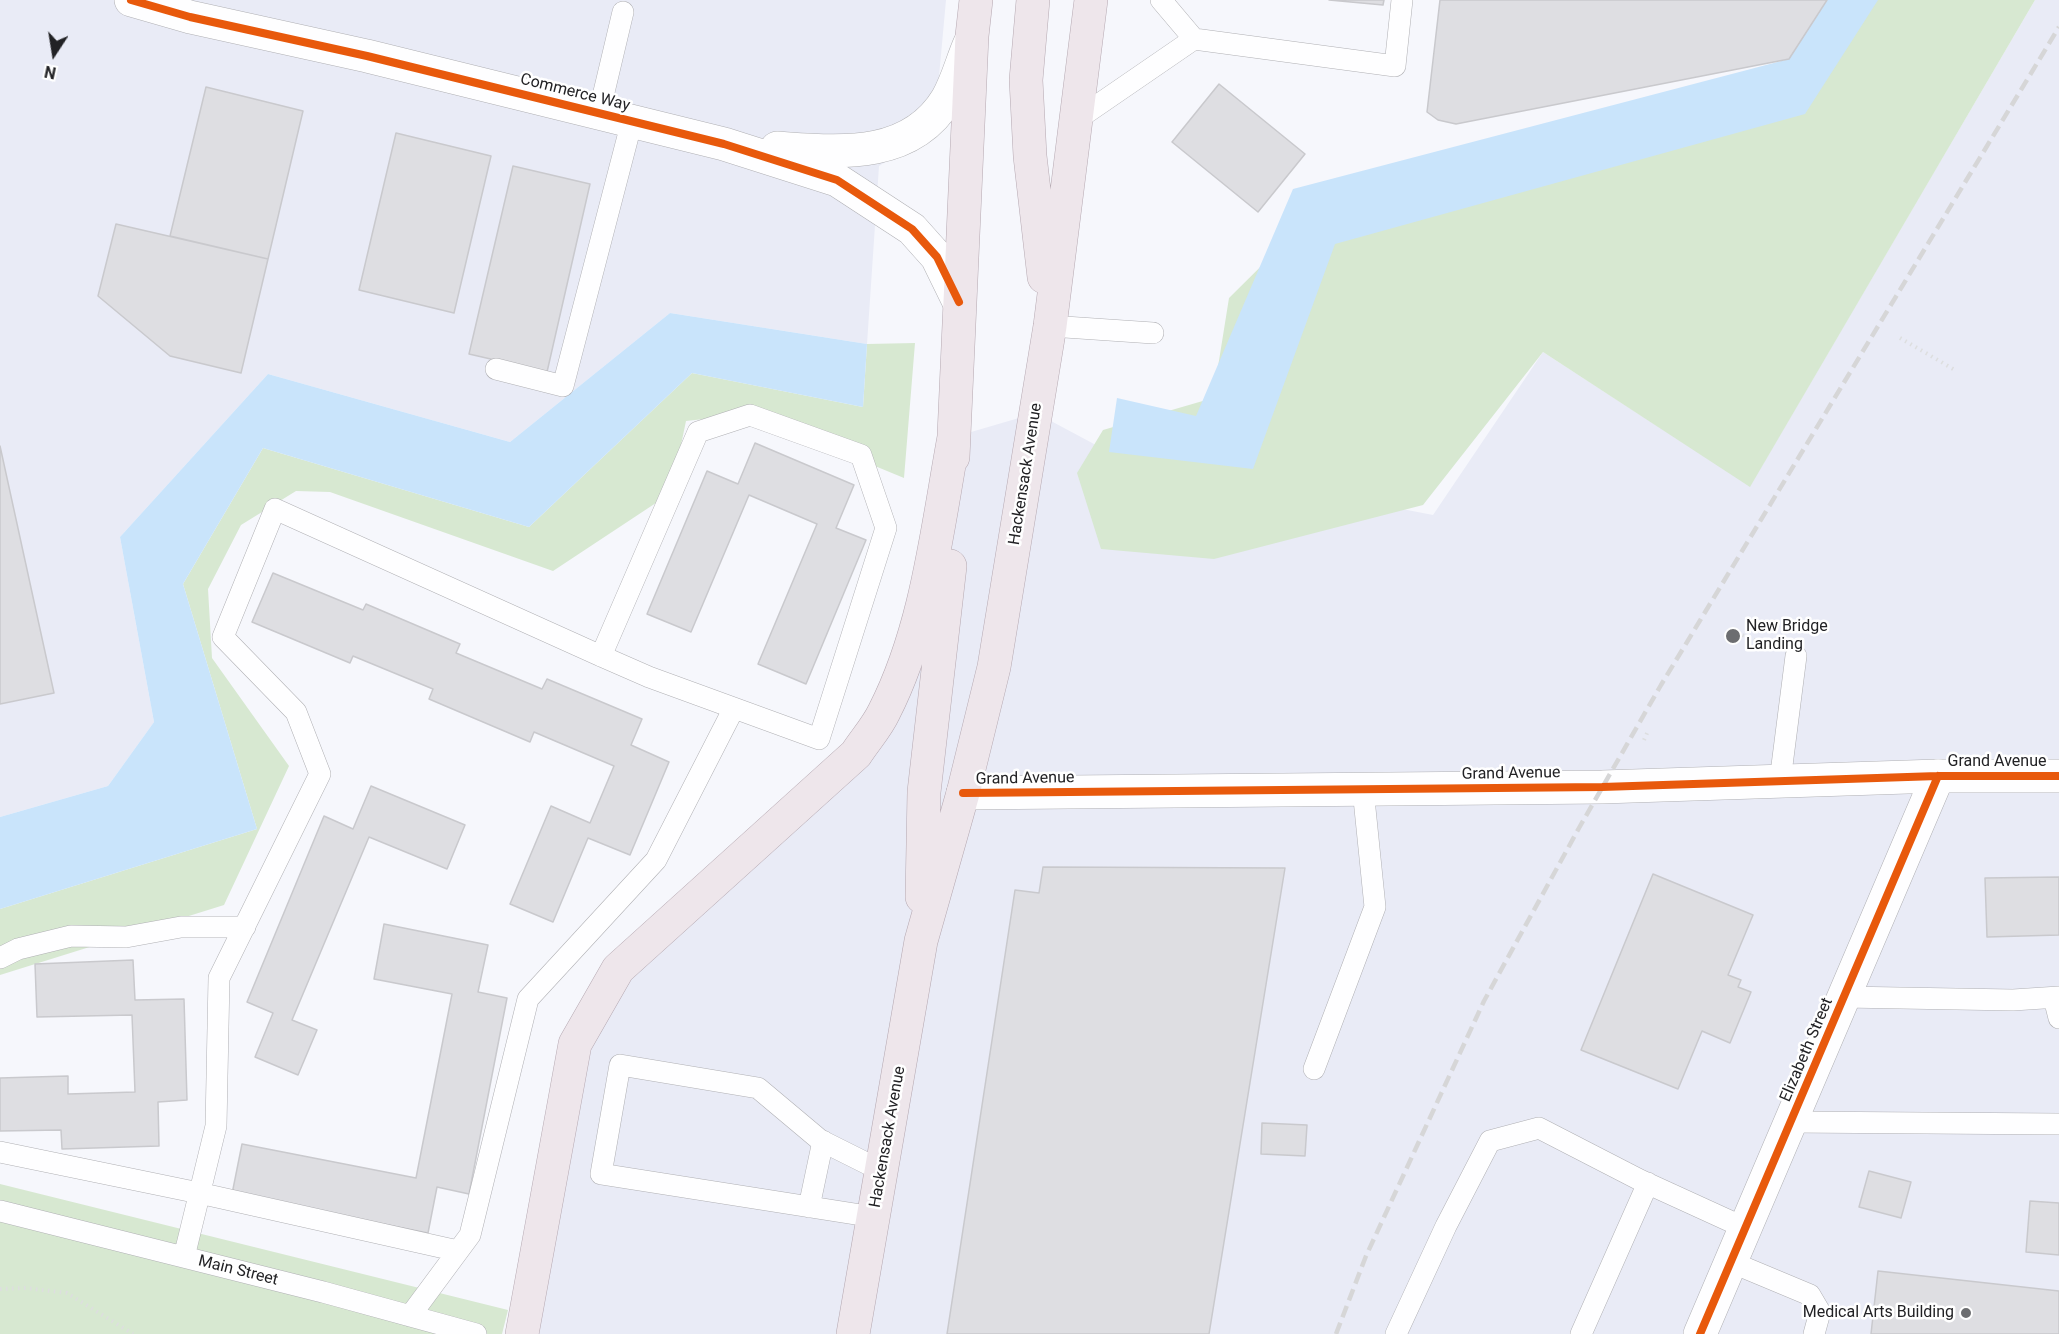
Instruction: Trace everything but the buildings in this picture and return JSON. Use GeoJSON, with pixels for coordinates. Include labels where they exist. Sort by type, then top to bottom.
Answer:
{"type":"FeatureCollection","features":[{"type":"Feature","properties":{"kind":"main road","name":"Hackensack Avenue"},"geometry":{"type":"LineString","coordinates":[[921,941],[924,792],[951,556],[959,302],[972,36],[976,0]]}},
{"type":"Feature","properties":{"kind":"main road"},"geometry":{"type":"LineString","coordinates":[[1033,0],[1026,80],[1028,134],[1050,326]]}},
{"type":"Feature","properties":{"kind":"main road","name":"Hackensack Avenue"},"geometry":{"type":"LineString","coordinates":[[853,1334],[921,941],[963,793],[994,667],[1050,326],[1091,0]]}},
{"type":"Feature","properties":{"kind":"main road"},"geometry":{"type":"LineString","coordinates":[[522,1334],[575,1044],[618,969],[856,754],[883,714],[904,668],[926,586],[954,437]]}},
{"type":"Feature","properties":{"kind":"street","name":"Commerce Way"},"geometry":{"type":"LineString","coordinates":[[131,0],[190,17],[368,56],[724,144],[837,180],[912,229],[938,257],[959,302]]}},
{"type":"Feature","properties":{"kind":"street","name":"Commerce Way"},"geometry":{"type":"LineString","coordinates":[[724,144],[838,152],[894,144],[928,123],[948,98],[972,36]]}},
{"type":"Feature","properties":{"kind":"street","name":"Grand Avenue"},"geometry":{"type":"LineString","coordinates":[[963,793],[1602,787],[1938,776],[2059,776]]}},
{"type":"Feature","properties":{"kind":"street","name":"Elizabeth Street"},"geometry":{"type":"LineString","coordinates":[[1700,1334],[1938,776]]}},
{"type":"Feature","properties":{"kind":"lane"},"geometry":{"type":"LineString","coordinates":[[1161,0],[1194,39],[1395,66],[1402,0]]}},
{"type":"Feature","properties":{"kind":"lane"},"geometry":{"type":"LineString","coordinates":[[599,114],[623,12]]}},
{"type":"Feature","properties":{"kind":"lane"},"geometry":{"type":"LineString","coordinates":[[1076,120],[1194,39]]}},
{"type":"Feature","properties":{"kind":"lane"},"geometry":{"type":"LineString","coordinates":[[496,369],[563,386],[632,121]]}},
{"type":"Feature","properties":{"kind":"lane"},"geometry":{"type":"LineString","coordinates":[[1050,326],[1154,333]]}},
{"type":"Feature","properties":{"kind":"lane"},"geometry":{"type":"LineString","coordinates":[[601,656],[698,432],[750,415],[861,455],[886,528],[819,739]]}},
{"type":"Feature","properties":{"kind":"lane"},"geometry":{"type":"LineString","coordinates":[[184,1257],[216,1126],[219,978],[320,774],[296,712],[223,637],[275,509],[649,677],[856,754]]}},
{"type":"Feature","properties":{"kind":"lane"},"geometry":{"type":"LineString","coordinates":[[1780,781],[1796,656]]}},
{"type":"Feature","properties":{"kind":"lane"},"geometry":{"type":"LineString","coordinates":[[410,1316],[470,1235],[528,999],[656,860],[734,708]]}},
{"type":"Feature","properties":{"kind":"lane"},"geometry":{"type":"LineString","coordinates":[[1314,1069],[1375,907],[1363,789]]}},
{"type":"Feature","properties":{"kind":"lane"},"geometry":{"type":"LineString","coordinates":[[0,958],[18,949],[71,936],[126,937],[181,927],[245,927]]}},
{"type":"Feature","properties":{"kind":"lane"},"geometry":{"type":"LineString","coordinates":[[1844,997],[2013,1000],[2057,1004]]}},
{"type":"Feature","properties":{"kind":"lane"},"geometry":{"type":"LineString","coordinates":[[874,1217],[601,1174],[620,1065],[758,1088],[823,1142],[882,1171]]}},
{"type":"Feature","properties":{"kind":"lane"},"geometry":{"type":"LineString","coordinates":[[1790,1122],[2059,1124]]}},
{"type":"Feature","properties":{"kind":"lane"},"geometry":{"type":"LineString","coordinates":[[1396,1334],[1446,1226],[1490,1141],[1539,1128],[1648,1183],[1745,1228]]}},
{"type":"Feature","properties":{"kind":"lane"},"geometry":{"type":"LineString","coordinates":[[809,1207],[823,1142]]}},
{"type":"Feature","properties":{"kind":"lane"},"geometry":{"type":"LineString","coordinates":[[0,1152],[199,1193],[458,1251]]}},
{"type":"Feature","properties":{"kind":"lane"},"geometry":{"type":"LineString","coordinates":[[1581,1334],[1648,1183]]}},
{"type":"Feature","properties":{"kind":"lane","name":"Main Street"},"geometry":{"type":"LineString","coordinates":[[0,1211],[476,1334]]}},
{"type":"Feature","properties":{"kind":"lane"},"geometry":{"type":"LineString","coordinates":[[1731,1262],[1810,1295],[1820,1311],[1814,1334]]}},
{"type":"Feature","properties":{"kind":"path"},"geometry":{"type":"LineString","coordinates":[[1900,338],[1954,370]]}},
{"type":"Feature","properties":{"kind":"path"},"geometry":{"type":"LineString","coordinates":[[1737,633],[1796,656]]}},
{"type":"Feature","properties":{"kind":"path"},"geometry":{"type":"LineString","coordinates":[[1644,740],[1648,731]]}},
{"type":"Feature","properties":{"kind":"path"},"geometry":{"type":"LineString","coordinates":[[0,1289],[26,1288],[67,1293],[133,1334]]}},
{"type":"Feature","properties":{"kind":"shaded area"},"geometry":{"type":"Polygon","coordinates":[[[0,0],[946,0],[934,131],[879,166],[867,344],[670,313],[510,442],[268,374],[120,537],[154,722],[108,786],[0,817],[0,0]]]}},
{"type":"Feature","properties":{"kind":"shaded area"},"geometry":{"type":"Polygon","coordinates":[[[2035,0],[2059,0],[2059,1334],[522,1334],[575,1044],[618,969],[883,714],[954,437],[1036,413],[1109,452],[1433,515],[1543,352],[1750,486],[2035,0]]]}},
{"type":"Feature","properties":{"kind":"green space"},"geometry":{"type":"Polygon","coordinates":[[[1855,0],[2035,0],[1750,487],[1543,352],[1423,505],[1214,559],[1101,549],[1077,473],[1103,430],[1213,398],[1229,298],[1352,176],[1812,68],[1855,0]]]}},
{"type":"Feature","properties":{"kind":"green space"},"geometry":{"type":"Polygon","coordinates":[[[915,343],[904,478],[749,414],[686,421],[671,493],[553,571],[330,492],[296,491],[241,525],[208,589],[212,658],[289,766],[224,905],[0,975],[0,909],[257,829],[183,584],[263,448],[529,527],[692,373],[863,407],[867,344],[915,343]]]}},
{"type":"Feature","properties":{"kind":"green space"},"geometry":{"type":"Polygon","coordinates":[[[0,1184],[508,1310],[502,1334],[0,1334],[0,1184]]]}},
{"type":"Feature","properties":{"kind":"water"},"geometry":{"type":"Polygon","coordinates":[[[1827,0],[1878,0],[1805,114],[1335,244],[1253,469],[1109,452],[1117,398],[1196,416],[1293,189],[1789,59],[1827,0]]]}},
{"type":"Feature","properties":{"kind":"water"},"geometry":{"type":"Polygon","coordinates":[[[670,313],[867,344],[863,407],[692,373],[529,527],[263,448],[183,584],[257,829],[0,909],[0,817],[108,786],[154,722],[120,537],[268,374],[510,442],[670,313]]]}},
{"type":"Feature","properties":{"kind":"railway"},"geometry":{"type":"LineString","coordinates":[[1336,1334],[1366,1256],[1484,1001],[1579,828],[1661,685],[2059,27]]}},
{"type":"Feature","properties":{"kind":"cycle path"},"geometry":{"type":"LineString","coordinates":[[131,0],[190,17],[367,56],[724,144],[837,180],[912,229],[937,257],[959,302]]}},
{"type":"Feature","properties":{"kind":"cycle path"},"geometry":{"type":"LineString","coordinates":[[963,793],[1602,787],[1938,776],[2059,776]]}},
{"type":"Feature","properties":{"kind":"cycle path"},"geometry":{"type":"LineString","coordinates":[[1700,1334],[1938,776]]}},
{"type":"Feature","properties":{"kind":"place","name":"New Bridge Landing"},"geometry":{"type":"Point","coordinates":[1733,636]}},
{"type":"Feature","properties":{"kind":"place","name":"Medical Arts Building"},"geometry":{"type":"Point","coordinates":[1966,1313]}}]}
